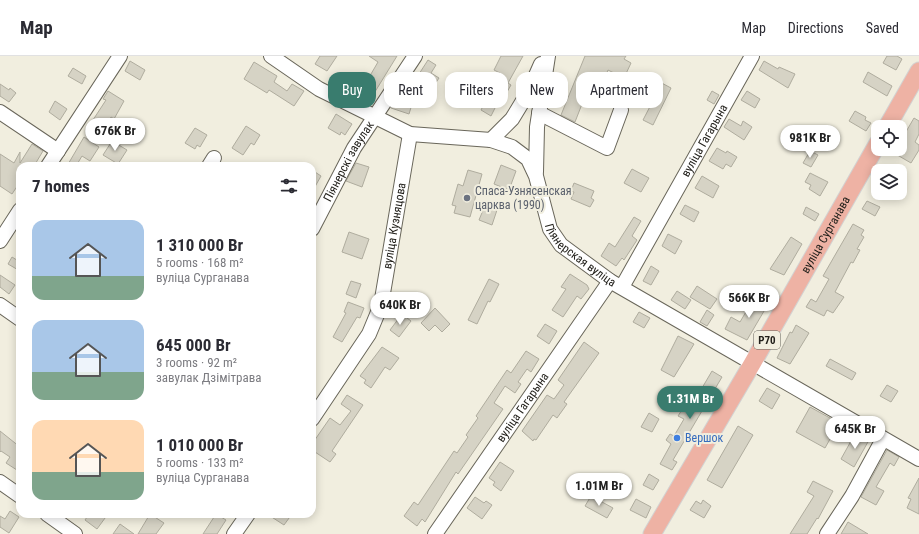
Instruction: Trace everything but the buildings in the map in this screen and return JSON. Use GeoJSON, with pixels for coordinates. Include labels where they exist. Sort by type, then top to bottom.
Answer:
{"type":"FeatureCollection","features":[{"type":"Feature","properties":{"kind":"main road"},"geometry":{"type":"LineString","coordinates":[[891,120],[919,71]]}},
{"type":"Feature","properties":{"kind":"main road","name":"вуліца Сурганава"},"geometry":{"type":"LineString","coordinates":[[652,534],[752,364],[871,155]]}},
{"type":"Feature","properties":{"kind":"street"},"geometry":{"type":"LineString","coordinates":[[51,162],[120,56]]}},
{"type":"Feature","properties":{"kind":"street","name":"Піянерская вуліца"},"geometry":{"type":"LineString","coordinates":[[271,56],[319,89],[410,134],[491,140],[512,148],[528,159],[536,176],[550,229],[561,245],[616,284],[752,364],[919,459]]}},
{"type":"Feature","properties":{"kind":"street","name":"Піянерскі завулак"},"geometry":{"type":"LineString","coordinates":[[316,221],[354,148],[415,56]]}},
{"type":"Feature","properties":{"kind":"street"},"geometry":{"type":"LineString","coordinates":[[491,140],[512,119],[529,91],[544,56]]}},
{"type":"Feature","properties":{"kind":"street"},"geometry":{"type":"LineString","coordinates":[[536,176],[539,113],[548,56]]}},
{"type":"Feature","properties":{"kind":"street","name":"вуліца Гагарына"},"geometry":{"type":"LineString","coordinates":[[435,534],[616,284],[747,58]]}},
{"type":"Feature","properties":{"kind":"street"},"geometry":{"type":"LineString","coordinates":[[539,113],[607,148],[621,110]]}},
{"type":"Feature","properties":{"kind":"street"},"geometry":{"type":"LineString","coordinates":[[0,112],[58,151]]}},
{"type":"Feature","properties":{"kind":"street","name":"вуліца Кузняцова"},"geometry":{"type":"LineString","coordinates":[[316,413],[369,334],[381,305],[410,134]]}},
{"type":"Feature","properties":{"kind":"street"},"geometry":{"type":"LineString","coordinates":[[0,241],[16,216]]}},
{"type":"Feature","properties":{"kind":"street"},"geometry":{"type":"LineString","coordinates":[[0,305],[16,316]]}},
{"type":"Feature","properties":{"kind":"street"},"geometry":{"type":"LineString","coordinates":[[827,534],[852,496],[883,439]]}},
{"type":"Feature","properties":{"kind":"street"},"geometry":{"type":"LineString","coordinates":[[0,482],[16,493]]}},
{"type":"Feature","properties":{"kind":"street"},"geometry":{"type":"LineString","coordinates":[[53,518],[76,534]]}},
{"type":"Feature","properties":{"kind":"street"},"geometry":{"type":"LineString","coordinates":[[234,534],[245,518]]}},
{"type":"Feature","properties":{"kind":"place","name":"Спаса-Узнясенская царква (1990)"},"geometry":{"type":"Point","coordinates":[467,198]}},
{"type":"Feature","properties":{"kind":"place","name":"Вершок"},"geometry":{"type":"Point","coordinates":[677,438]}}]}
